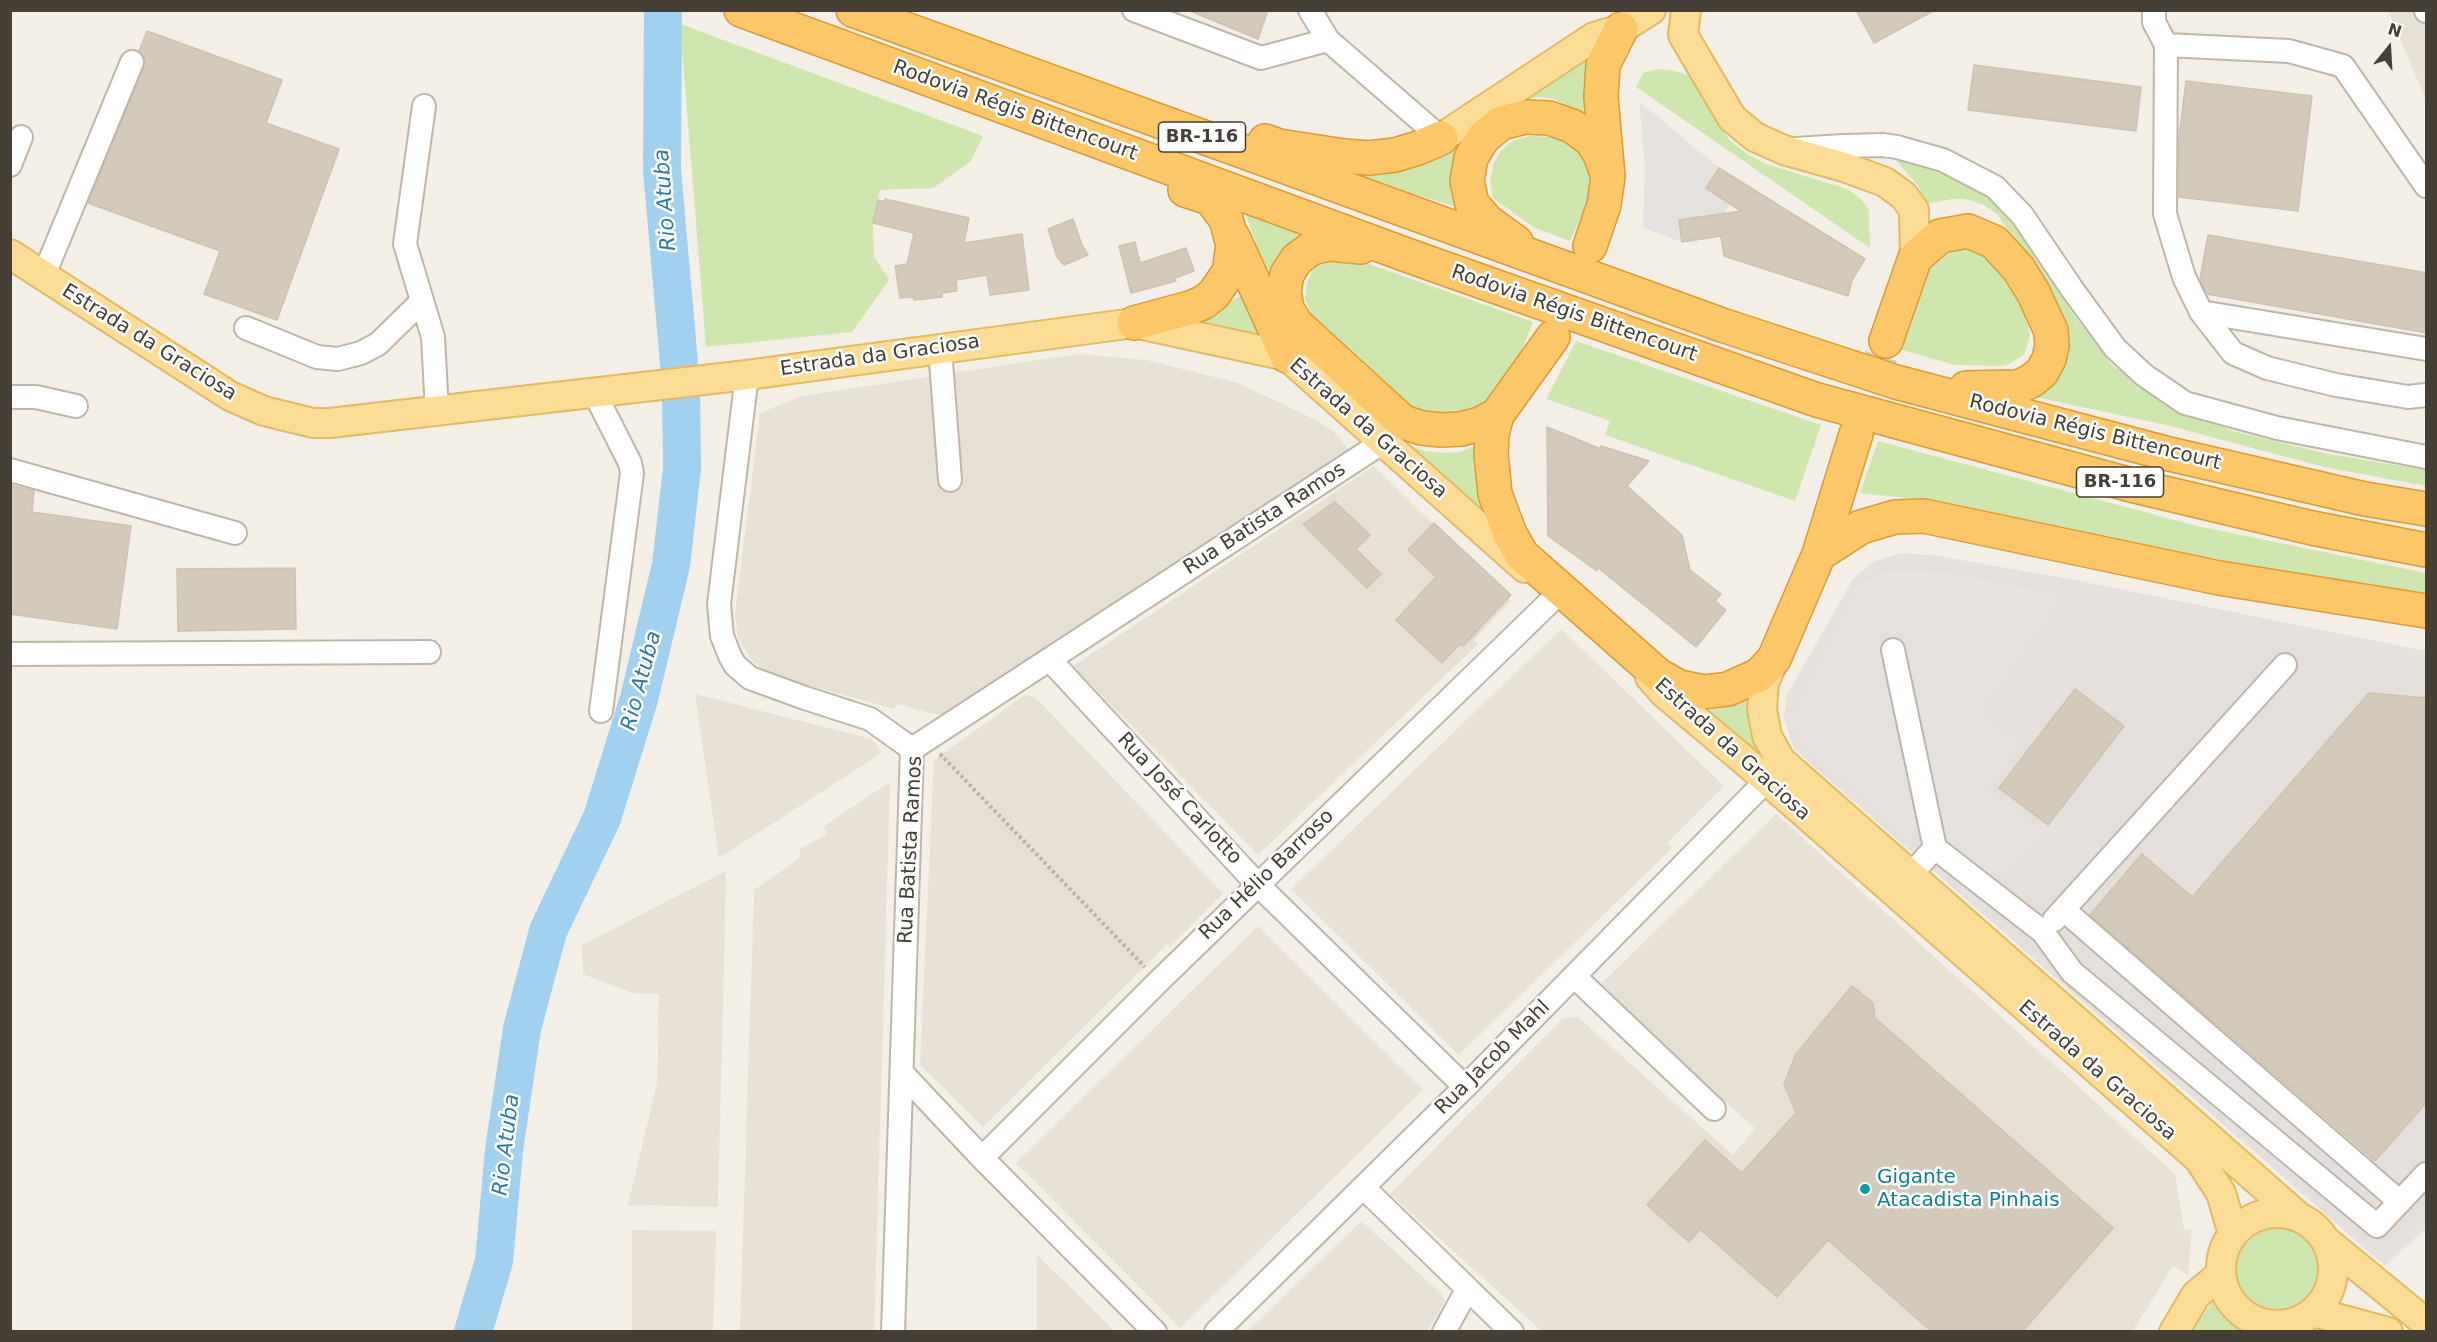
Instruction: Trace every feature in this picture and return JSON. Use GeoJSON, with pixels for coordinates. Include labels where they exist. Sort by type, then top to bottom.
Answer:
{"type":"FeatureCollection","features":[{"type":"Feature","properties":{"kind":"highway","name":"Rodovia Régis Bittencourt"},"geometry":{"type":"LineString","coordinates":[[741,10],[1415,258],[1829,403],[2135,486],[2312,528],[2427,550]]}},
{"type":"Feature","properties":{"kind":"highway","name":"Rodovia Régis Bittencourt"},"geometry":{"type":"LineString","coordinates":[[853,10],[878,16],[1550,264],[1722,325],[1896,382],[2165,453],[2365,499],[2427,509]]}},
{"type":"Feature","properties":{"kind":"highway"},"geometry":{"type":"LineString","coordinates":[[878,16],[1037,59],[1279,146],[1369,158],[1395,155],[1441,138]]}},
{"type":"Feature","properties":{"kind":"highway"},"geometry":{"type":"LineString","coordinates":[[1590,246],[1604,204],[1608,176],[1601,97],[1603,65],[1637,17]]}},
{"type":"Feature","properties":{"kind":"highway"},"geometry":{"type":"LineString","coordinates":[[869,57],[1006,126],[1209,198],[1219,208],[1231,232],[1287,356]]}},
{"type":"Feature","properties":{"kind":"highway"},"geometry":{"type":"LineString","coordinates":[[1550,264],[1487,221],[1472,204],[1467,181],[1471,158],[1483,138],[1501,123],[1525,117],[1549,118],[1572,126],[1591,140],[1600,153],[1608,176]]}},
{"type":"Feature","properties":{"kind":"highway"},"geometry":{"type":"LineString","coordinates":[[1886,341],[1915,258],[1940,236],[1968,231],[1994,242],[2018,268],[2033,292],[2051,332],[2052,346],[2049,359],[2042,372],[2031,381],[2018,387],[1983,389],[1896,382]]}},
{"type":"Feature","properties":{"kind":"highway"},"geometry":{"type":"LineString","coordinates":[[1134,323],[1193,308],[1214,294],[1229,272],[1232,259],[1231,232]]}},
{"type":"Feature","properties":{"kind":"highway"},"geometry":{"type":"LineString","coordinates":[[1415,258],[1351,246],[1329,244],[1312,248],[1297,259],[1287,274],[1284,291],[1287,309],[1297,325],[1403,422],[1441,430],[1480,424],[1497,415]]}},
{"type":"Feature","properties":{"kind":"highway"},"geometry":{"type":"LineString","coordinates":[[1553,337],[1497,415],[1492,434],[1495,495],[1510,534],[1522,555],[1658,675],[1679,687],[1716,691],[1739,686],[1759,675],[1774,659],[1819,554],[1856,434]]}},
{"type":"Feature","properties":{"kind":"highway"},"geometry":{"type":"LineString","coordinates":[[1819,554],[1861,527],[1895,518],[1924,516],[2219,578],[2427,612]]}},
{"type":"Feature","properties":{"kind":"main road"},"geometry":{"type":"LineString","coordinates":[[1441,138],[1594,37],[1637,17],[1642,26],[1656,27],[1685,23],[1732,118],[1755,137],[1784,150],[1886,182],[1904,196],[1914,210],[1915,258]]}},
{"type":"Feature","properties":{"kind":"main road","name":"Estrada da Graciosa"},"geometry":{"type":"LineString","coordinates":[[10,255],[197,377],[230,396],[264,411],[291,419],[330,423],[747,375],[1134,323],[1287,356],[1556,596],[1614,636],[1665,693],[2199,1159],[2221,1192],[2233,1234]]}},
{"type":"Feature","properties":{"kind":"main road","name":"Estrada da Graciosa"},"geometry":{"type":"LineString","coordinates":[[1774,659],[1764,683],[1762,709],[1773,749],[1781,761],[2300,1218]]}},
{"type":"Feature","properties":{"kind":"main road"},"geometry":{"type":"LineString","coordinates":[[2325,1240],[2333,1262],[2332,1284],[2322,1304],[2314,1312],[2304,1319],[2279,1328],[2257,1322],[2236,1308],[2226,1292],[2221,1274],[2223,1253],[2233,1234],[2241,1226],[2264,1215],[2288,1214],[2314,1227],[2325,1240],[2427,1323]]}},
{"type":"Feature","properties":{"kind":"main road"},"geometry":{"type":"LineString","coordinates":[[2174,1332],[2196,1295],[2221,1274]]}},
{"type":"Feature","properties":{"kind":"main road"},"geometry":{"type":"LineString","coordinates":[[2314,1312],[2385,1331]]}},
{"type":"Feature","properties":{"kind":"street"},"geometry":{"type":"LineString","coordinates":[[1134,10],[1261,58],[1328,40]]}},
{"type":"Feature","properties":{"kind":"street"},"geometry":{"type":"LineString","coordinates":[[1310,10],[1328,40],[1441,138]]}},
{"type":"Feature","properties":{"kind":"street"},"geometry":{"type":"LineString","coordinates":[[2154,10],[2154,22],[2166,45],[2165,213],[2184,277],[2201,312],[2233,353],[2267,369],[2408,398],[2427,395]]}},
{"type":"Feature","properties":{"kind":"street"},"geometry":{"type":"LineString","coordinates":[[2166,45],[2289,51],[2343,66],[2427,186]]}},
{"type":"Feature","properties":{"kind":"street"},"geometry":{"type":"LineString","coordinates":[[44,277],[132,62]]}},
{"type":"Feature","properties":{"kind":"street"},"geometry":{"type":"LineString","coordinates":[[424,106],[405,244],[433,337],[437,411]]}},
{"type":"Feature","properties":{"kind":"street"},"geometry":{"type":"LineString","coordinates":[[10,165],[21,137]]}},
{"type":"Feature","properties":{"kind":"street"},"geometry":{"type":"LineString","coordinates":[[1784,150],[1883,145],[1943,160],[1995,187],[2002,194],[2022,215],[2115,348],[2144,375],[2185,403],[2277,428],[2427,458]]}},
{"type":"Feature","properties":{"kind":"street"},"geometry":{"type":"LineString","coordinates":[[246,328],[317,357],[338,359],[361,353],[378,344],[422,302]]}},
{"type":"Feature","properties":{"kind":"street"},"geometry":{"type":"LineString","coordinates":[[2201,312],[2427,349]]}},
{"type":"Feature","properties":{"kind":"street"},"geometry":{"type":"LineString","coordinates":[[940,348],[950,480]]}},
{"type":"Feature","properties":{"kind":"street"},"geometry":{"type":"LineString","coordinates":[[747,375],[719,604],[723,636],[730,656],[735,666],[750,678],[870,719],[920,745]]}},
{"type":"Feature","properties":{"kind":"street"},"geometry":{"type":"LineString","coordinates":[[594,392],[630,463],[632,472],[601,711]]}},
{"type":"Feature","properties":{"kind":"street"},"geometry":{"type":"LineString","coordinates":[[10,397],[36,398],[76,406]]}},
{"type":"Feature","properties":{"kind":"street","name":"Rua Batista Ramos"},"geometry":{"type":"LineString","coordinates":[[893,1332],[903,1074],[920,745],[1383,441]]}},
{"type":"Feature","properties":{"kind":"street"},"geometry":{"type":"LineString","coordinates":[[10,470],[235,533]]}},
{"type":"Feature","properties":{"kind":"street","name":"Rua Hélio Barroso"},"geometry":{"type":"LineString","coordinates":[[982,1158],[1257,884],[1556,596]]}},
{"type":"Feature","properties":{"kind":"street"},"geometry":{"type":"LineString","coordinates":[[1893,650],[1935,848],[2043,932],[2072,972],[2377,1226],[2427,1174]]}},
{"type":"Feature","properties":{"kind":"street"},"geometry":{"type":"LineString","coordinates":[[10,654],[429,652]]}},
{"type":"Feature","properties":{"kind":"street","name":"Rua José Carlotto"},"geometry":{"type":"LineString","coordinates":[[1050,660],[1257,884],[1465,1087]]}},
{"type":"Feature","properties":{"kind":"street"},"geometry":{"type":"LineString","coordinates":[[2043,932],[2285,665]]}},
{"type":"Feature","properties":{"kind":"street","name":"Rua Jacob Mahl"},"geometry":{"type":"LineString","coordinates":[[1216,1332],[1465,1087],[1767,780]]}},
{"type":"Feature","properties":{"kind":"street"},"geometry":{"type":"LineString","coordinates":[[1910,875],[1935,848]]}},
{"type":"Feature","properties":{"kind":"street"},"geometry":{"type":"LineString","coordinates":[[2064,910],[2400,1202]]}},
{"type":"Feature","properties":{"kind":"street"},"geometry":{"type":"LineString","coordinates":[[1574,976],[1713,1109]]}},
{"type":"Feature","properties":{"kind":"street"},"geometry":{"type":"LineString","coordinates":[[903,1074],[982,1158],[1155,1332]]}},
{"type":"Feature","properties":{"kind":"street"},"geometry":{"type":"LineString","coordinates":[[1364,1188],[1512,1332]]}},
{"type":"Feature","properties":{"kind":"street"},"geometry":{"type":"LineString","coordinates":[[1444,1332],[1467,1290]]}},
{"type":"Feature","properties":{"kind":"path"},"geometry":{"type":"LineString","coordinates":[[920,745],[1159,981]]}},
{"type":"Feature","properties":{"kind":"shaded area"},"geometry":{"type":"Polygon","coordinates":[[[2388,11],[2426,11],[2426,100],[2388,11]]]}},
{"type":"Feature","properties":{"kind":"shaded area"},"geometry":{"type":"Polygon","coordinates":[[[1639,101],[1719,168],[1706,188],[1730,204],[1725,212],[1682,242],[1643,228],[1645,163],[1639,101]]]}},
{"type":"Feature","properties":{"kind":"shaded area"},"geometry":{"type":"Polygon","coordinates":[[[1078,354],[1146,360],[1238,383],[1318,421],[1337,434],[1350,452],[946,717],[897,704],[895,709],[782,678],[761,668],[751,659],[738,638],[735,614],[760,413],[802,396],[1078,354]]]}},
{"type":"Feature","properties":{"kind":"shaded area"},"geometry":{"type":"Polygon","coordinates":[[[1374,466],[1511,601],[1474,640],[1478,644],[1258,855],[1073,666],[1374,466]]]}},
{"type":"Feature","properties":{"kind":"shaded area"},"geometry":{"type":"Polygon","coordinates":[[[1901,553],[1933,555],[2075,580],[2426,651],[2426,1228],[2385,1266],[1794,749],[1784,718],[1787,695],[1853,579],[1875,561],[1901,553]]]}},
{"type":"Feature","properties":{"kind":"shaded area"},"geometry":{"type":"Polygon","coordinates":[[[1890,570],[1954,573],[2063,596],[1978,713],[2019,744],[1986,790],[2043,831],[1979,905],[1879,810],[1804,747],[1792,717],[1860,585],[1875,575],[1890,570]]]}},
{"type":"Feature","properties":{"kind":"shaded area"},"geometry":{"type":"Polygon","coordinates":[[[1561,629],[1724,786],[1667,843],[1672,848],[1459,1055],[1291,889],[1561,629]]]}},
{"type":"Feature","properties":{"kind":"shaded area"},"geometry":{"type":"Polygon","coordinates":[[[695,694],[872,739],[882,753],[719,858],[695,694]]]}},
{"type":"Feature","properties":{"kind":"shaded area"},"geometry":{"type":"Polygon","coordinates":[[[1025,695],[1036,698],[1223,893],[1170,947],[1167,944],[983,1127],[920,1065],[934,760],[1025,695]]]}},
{"type":"Feature","properties":{"kind":"shaded area"},"geometry":{"type":"Polygon","coordinates":[[[890,782],[874,1331],[740,1331],[754,890],[799,859],[800,849],[827,834],[824,826],[890,782]]]}},
{"type":"Feature","properties":{"kind":"shaded area"},"geometry":{"type":"Polygon","coordinates":[[[1776,814],[2175,1174],[2184,1230],[2192,1229],[2188,1275],[2173,1266],[2133,1331],[1543,1332],[1390,1194],[1563,1018],[1578,1017],[1733,1155],[1755,1128],[1601,992],[1601,984],[1776,814]]]}},
{"type":"Feature","properties":{"kind":"shaded area"},"geometry":{"type":"Polygon","coordinates":[[[726,871],[718,1207],[628,1205],[657,1083],[659,994],[632,993],[583,974],[582,945],[726,871]]]}},
{"type":"Feature","properties":{"kind":"shaded area"},"geometry":{"type":"Polygon","coordinates":[[[1258,926],[1423,1090],[1180,1328],[1016,1163],[1258,926]]]}},
{"type":"Feature","properties":{"kind":"shaded area"},"geometry":{"type":"Polygon","coordinates":[[[1361,1221],[1442,1294],[1445,1301],[1427,1331],[1248,1331],[1361,1221]]]}},
{"type":"Feature","properties":{"kind":"shaded area"},"geometry":{"type":"Polygon","coordinates":[[[632,1230],[716,1231],[713,1331],[632,1331],[632,1230]]]}},
{"type":"Feature","properties":{"kind":"shaded area"},"geometry":{"type":"Polygon","coordinates":[[[1037,1255],[1075,1292],[1114,1331],[1037,1331],[1037,1255]]]}},
{"type":"Feature","properties":{"kind":"green space"},"geometry":{"type":"Polygon","coordinates":[[[680,24],[983,136],[971,161],[933,188],[880,190],[873,221],[874,256],[889,280],[852,332],[706,347],[680,24]]]}},
{"type":"Feature","properties":{"kind":"green space"},"geometry":{"type":"Polygon","coordinates":[[[1587,58],[1590,107],[1594,127],[1554,99],[1539,97],[1527,99],[1507,110],[1587,58]]]}},
{"type":"Feature","properties":{"kind":"green space"},"geometry":{"type":"Polygon","coordinates":[[[1661,69],[1692,76],[1729,140],[1747,154],[1769,165],[1847,189],[1862,200],[1869,210],[1870,248],[1636,87],[1644,72],[1661,69]]]}},
{"type":"Feature","properties":{"kind":"green space"},"geometry":{"type":"Polygon","coordinates":[[[1472,132],[1462,209],[1346,172],[1472,132]]]}},
{"type":"Feature","properties":{"kind":"green space"},"geometry":{"type":"Polygon","coordinates":[[[1531,136],[1548,137],[1565,142],[1579,152],[1590,166],[1590,190],[1586,206],[1570,241],[1533,227],[1493,198],[1490,182],[1493,165],[1501,151],[1514,140],[1531,136]]]}},
{"type":"Feature","properties":{"kind":"green space"},"geometry":{"type":"Polygon","coordinates":[[[1896,160],[1953,177],[2003,206],[2076,318],[2111,364],[2165,404],[2236,432],[2328,454],[2426,470],[2426,486],[2324,467],[2166,425],[2030,396],[2049,291],[1997,214],[1984,205],[1966,199],[1927,204],[1919,187],[1896,160]]]}},
{"type":"Feature","properties":{"kind":"green space"},"geometry":{"type":"Polygon","coordinates":[[[1243,207],[1314,234],[1267,274],[1243,207]]]}},
{"type":"Feature","properties":{"kind":"green space"},"geometry":{"type":"Polygon","coordinates":[[[1967,249],[1986,257],[2004,277],[2017,295],[2026,315],[2030,336],[2024,355],[2005,366],[1955,365],[1902,350],[1927,270],[1946,253],[1967,249]]]}},
{"type":"Feature","properties":{"kind":"green space"},"geometry":{"type":"Polygon","coordinates":[[[1349,257],[1533,322],[1511,376],[1492,400],[1466,414],[1442,418],[1416,412],[1312,315],[1305,300],[1307,283],[1312,271],[1327,260],[1349,257]]]}},
{"type":"Feature","properties":{"kind":"green space"},"geometry":{"type":"Polygon","coordinates":[[[1242,295],[1262,339],[1197,323],[1199,320],[1242,295]]]}},
{"type":"Feature","properties":{"kind":"green space"},"geometry":{"type":"Polygon","coordinates":[[[1576,341],[1821,425],[1795,501],[1605,435],[1610,421],[1546,399],[1576,341]]]}},
{"type":"Feature","properties":{"kind":"green space"},"geometry":{"type":"Polygon","coordinates":[[[1878,441],[2197,526],[2426,573],[2426,599],[2200,561],[1944,502],[1860,493],[1878,441]]]}},
{"type":"Feature","properties":{"kind":"green space"},"geometry":{"type":"Polygon","coordinates":[[[1405,445],[1426,451],[1446,453],[1459,452],[1479,445],[1496,523],[1405,445]]]}},
{"type":"Feature","properties":{"kind":"green space"},"geometry":{"type":"Polygon","coordinates":[[[1750,695],[1750,728],[1753,741],[1768,769],[1709,710],[1750,695]]]}},
{"type":"Feature","properties":{"kind":"green space"},"geometry":{"type":"Polygon","coordinates":[[[2277,1226],[2294,1230],[2308,1239],[2317,1253],[2321,1270],[2317,1287],[2308,1301],[2294,1310],[2277,1314],[2260,1310],[2246,1301],[2237,1287],[2233,1270],[2237,1253],[2246,1239],[2260,1230],[2277,1226]]]}},
{"type":"Feature","properties":{"kind":"green space"},"geometry":{"type":"Polygon","coordinates":[[[2215,1298],[2224,1318],[2242,1331],[2192,1331],[2215,1298]]]}},
{"type":"Feature","properties":{"kind":"building"},"geometry":{"type":"Polygon","coordinates":[[[1188,10],[1268,10],[1258,39],[1188,10]]]}},
{"type":"Feature","properties":{"kind":"building"},"geometry":{"type":"Polygon","coordinates":[[[1856,10],[1935,10],[1874,43],[1856,10]]]}},
{"type":"Feature","properties":{"kind":"building"},"geometry":{"type":"Polygon","coordinates":[[[147,31],[282,80],[266,123],[339,149],[277,320],[204,294],[220,251],[88,203],[144,67],[145,60],[139,51],[147,31]]]}},
{"type":"Feature","properties":{"kind":"building"},"geometry":{"type":"Polygon","coordinates":[[[1974,65],[2141,87],[2136,131],[1968,110],[1974,65]]]}},
{"type":"Feature","properties":{"kind":"building"},"geometry":{"type":"Polygon","coordinates":[[[2186,81],[2312,96],[2298,211],[2179,197],[2179,137],[2186,81]]]}},
{"type":"Feature","properties":{"kind":"building"},"geometry":{"type":"Polygon","coordinates":[[[1719,168],[1865,259],[1852,280],[1848,296],[1724,256],[1721,236],[1682,242],[1679,220],[1741,211],[1706,188],[1719,168]]]}},
{"type":"Feature","properties":{"kind":"building"},"geometry":{"type":"Polygon","coordinates":[[[885,199],[969,218],[964,243],[1022,234],[1029,290],[990,295],[987,275],[956,280],[957,291],[942,293],[942,297],[914,300],[913,297],[900,298],[895,266],[907,264],[914,233],[873,223],[878,200],[885,202],[885,199]]]}},
{"type":"Feature","properties":{"kind":"building"},"geometry":{"type":"Polygon","coordinates":[[[1073,219],[1088,255],[1064,265],[1057,257],[1048,229],[1073,219]]]}},
{"type":"Feature","properties":{"kind":"building"},"geometry":{"type":"Polygon","coordinates":[[[2208,235],[2427,273],[2427,333],[2207,294],[2200,279],[2208,235]]]}},
{"type":"Feature","properties":{"kind":"building"},"geometry":{"type":"Polygon","coordinates":[[[1135,242],[1140,263],[1186,248],[1194,271],[1175,278],[1176,281],[1131,293],[1119,246],[1135,242]]]}},
{"type":"Feature","properties":{"kind":"building"},"geometry":{"type":"Polygon","coordinates":[[[1547,427],[1601,449],[1601,446],[1649,461],[1627,486],[1682,535],[1690,570],[1721,594],[1715,601],[1726,610],[1696,647],[1597,567],[1597,571],[1548,536],[1547,427]]]}},
{"type":"Feature","properties":{"kind":"building"},"geometry":{"type":"Polygon","coordinates":[[[10,485],[34,491],[32,512],[131,526],[117,629],[10,614],[10,485]]]}},
{"type":"Feature","properties":{"kind":"building"},"geometry":{"type":"Polygon","coordinates":[[[1335,502],[1370,535],[1356,549],[1381,574],[1367,588],[1303,524],[1335,502]]]}},
{"type":"Feature","properties":{"kind":"building"},"geometry":{"type":"Polygon","coordinates":[[[1434,523],[1511,595],[1463,646],[1460,644],[1442,663],[1396,620],[1436,577],[1408,550],[1434,523]]]}},
{"type":"Feature","properties":{"kind":"building"},"geometry":{"type":"Polygon","coordinates":[[[295,568],[296,629],[178,631],[177,569],[295,568]]]}},
{"type":"Feature","properties":{"kind":"building"},"geometry":{"type":"Polygon","coordinates":[[[2075,689],[2124,726],[2048,825],[1999,788],[2075,689]]]}},
{"type":"Feature","properties":{"kind":"building"},"geometry":{"type":"Polygon","coordinates":[[[2369,693],[2427,698],[2427,1102],[2375,1161],[2090,915],[2142,854],[2192,897],[2369,693]]]}},
{"type":"Feature","properties":{"kind":"building","name":"Gigante Atacadista Pinhais"},"geometry":{"type":"Polygon","coordinates":[[[1852,986],[1873,1003],[1875,1018],[2113,1228],[2022,1332],[1932,1332],[1828,1240],[1777,1297],[1700,1229],[1689,1242],[1647,1205],[1705,1140],[1742,1173],[1796,1113],[1784,1084],[1796,1054],[1852,986]]]}},
{"type":"Feature","properties":{"kind":"waterway","name":"Rio Atuba"},"geometry":{"type":"LineString","coordinates":[[473,1332],[494,1261],[504,1150],[522,1029],[548,931],[602,818],[639,699],[671,565],[682,468],[681,386],[662,170],[663,10]]}},
{"type":"Feature","properties":{"kind":"tunnel"},"geometry":{"type":"LineString","coordinates":[[1856,434],[1886,341]]}},
{"type":"Feature","properties":{"kind":"place","name":"Gigante Atacadista Pinhais"},"geometry":{"type":"Point","coordinates":[1865,1189]}}]}
